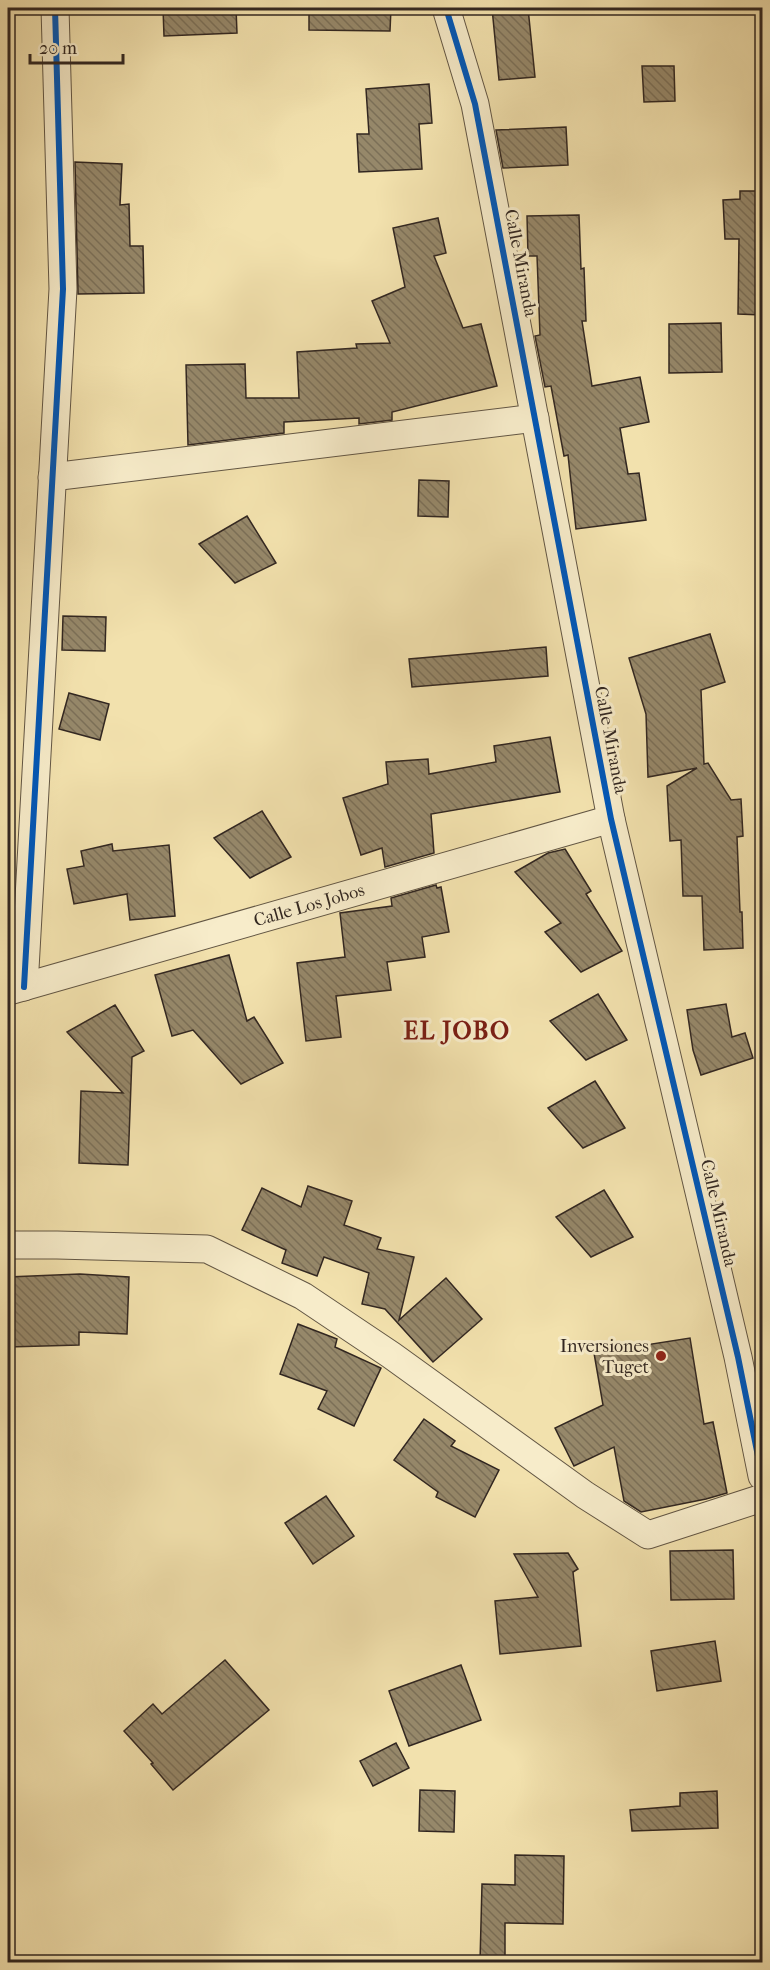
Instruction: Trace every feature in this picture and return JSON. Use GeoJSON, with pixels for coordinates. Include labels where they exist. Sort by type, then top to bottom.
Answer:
{"type":"FeatureCollection","features":[{"type":"Feature","properties":{"kind":"street"},"geometry":{"type":"LineString","coordinates":[[16,989],[63,289],[54,8]]}},
{"type":"Feature","properties":{"kind":"street","name":"Calle Miranda"},"geometry":{"type":"LineString","coordinates":[[446,8],[475,104],[611,819],[738,1358],[762,1476]]}},
{"type":"Feature","properties":{"kind":"street"},"geometry":{"type":"LineString","coordinates":[[52,477],[535,418]]}},
{"type":"Feature","properties":{"kind":"street","name":"Calle Los Jobos"},"geometry":{"type":"LineString","coordinates":[[16,989],[611,819]]}},
{"type":"Feature","properties":{"kind":"street"},"geometry":{"type":"LineString","coordinates":[[8,1245],[207,1250],[303,1296],[391,1355],[585,1495],[648,1535],[762,1498]]}},
{"type":"Feature","properties":{"kind":"building"},"geometry":{"type":"Polygon","coordinates":[[[163,8],[236,8],[237,33],[164,36],[163,8]]]}},
{"type":"Feature","properties":{"kind":"building"},"geometry":{"type":"Polygon","coordinates":[[[309,8],[391,8],[390,31],[309,30],[309,8]]]}},
{"type":"Feature","properties":{"kind":"building"},"geometry":{"type":"Polygon","coordinates":[[[492,8],[528,8],[535,77],[499,80],[492,8]]]}},
{"type":"Feature","properties":{"kind":"building"},"geometry":{"type":"Polygon","coordinates":[[[642,66],[674,66],[675,101],[644,102],[642,66]]]}},
{"type":"Feature","properties":{"kind":"building"},"geometry":{"type":"Polygon","coordinates":[[[429,84],[432,123],[419,124],[422,169],[359,172],[357,134],[369,134],[366,89],[429,84]]]}},
{"type":"Feature","properties":{"kind":"building"},"geometry":{"type":"Polygon","coordinates":[[[566,127],[568,165],[503,168],[496,130],[566,127]]]}},
{"type":"Feature","properties":{"kind":"building"},"geometry":{"type":"Polygon","coordinates":[[[75,162],[122,164],[120,205],[129,204],[130,246],[143,246],[144,293],[78,294],[75,162]]]}},
{"type":"Feature","properties":{"kind":"building"},"geometry":{"type":"Polygon","coordinates":[[[740,191],[762,191],[762,315],[738,314],[739,239],[725,239],[723,200],[740,199],[740,191]]]}},
{"type":"Feature","properties":{"kind":"building"},"geometry":{"type":"Polygon","coordinates":[[[579,215],[586,321],[582,321],[592,386],[640,377],[649,422],[620,428],[628,474],[639,473],[646,520],[576,529],[568,455],[564,456],[551,386],[545,387],[535,336],[540,335],[537,256],[528,256],[527,216],[579,215]]]}},
{"type":"Feature","properties":{"kind":"building"},"geometry":{"type":"Polygon","coordinates":[[[438,218],[446,253],[434,256],[463,328],[481,324],[497,386],[392,412],[392,420],[359,424],[359,418],[284,422],[284,433],[188,445],[186,365],[245,364],[246,398],[299,398],[297,352],[357,348],[356,344],[390,343],[372,301],[405,287],[393,228],[438,218]]]}},
{"type":"Feature","properties":{"kind":"building"},"geometry":{"type":"Polygon","coordinates":[[[721,323],[722,372],[669,373],[669,324],[721,323]]]}},
{"type":"Feature","properties":{"kind":"building"},"geometry":{"type":"Polygon","coordinates":[[[419,480],[449,481],[448,517],[418,516],[419,480]]]}},
{"type":"Feature","properties":{"kind":"building"},"geometry":{"type":"Polygon","coordinates":[[[247,516],[276,563],[235,583],[199,544],[247,516]]]}},
{"type":"Feature","properties":{"kind":"building"},"geometry":{"type":"Polygon","coordinates":[[[63,616],[106,617],[105,651],[62,650],[63,616]]]}},
{"type":"Feature","properties":{"kind":"building"},"geometry":{"type":"Polygon","coordinates":[[[710,634],[725,682],[701,690],[704,764],[708,763],[731,800],[741,799],[743,836],[737,837],[743,948],[704,950],[702,896],[683,896],[681,840],[670,841],[667,786],[697,768],[648,777],[646,714],[629,658],[710,634]]]}},
{"type":"Feature","properties":{"kind":"building"},"geometry":{"type":"Polygon","coordinates":[[[546,647],[548,676],[412,687],[409,659],[546,647]]]}},
{"type":"Feature","properties":{"kind":"building"},"geometry":{"type":"Polygon","coordinates":[[[69,693],[109,704],[100,740],[59,729],[69,693]]]}},
{"type":"Feature","properties":{"kind":"building"},"geometry":{"type":"Polygon","coordinates":[[[550,737],[560,792],[431,814],[434,853],[385,867],[382,848],[361,855],[343,798],[388,784],[386,762],[428,759],[429,774],[496,762],[494,746],[550,737]]]}},
{"type":"Feature","properties":{"kind":"building"},"geometry":{"type":"Polygon","coordinates":[[[262,811],[291,857],[250,878],[214,838],[262,811]]]}},
{"type":"Feature","properties":{"kind":"building"},"geometry":{"type":"Polygon","coordinates":[[[112,844],[113,851],[169,845],[175,916],[130,920],[127,894],[74,904],[67,869],[84,866],[81,851],[112,844]]]}},
{"type":"Feature","properties":{"kind":"building"},"geometry":{"type":"Polygon","coordinates":[[[565,849],[591,891],[586,894],[622,951],[581,972],[545,932],[561,923],[515,872],[548,853],[565,849]]]}},
{"type":"Feature","properties":{"kind":"building"},"geometry":{"type":"Polygon","coordinates":[[[436,885],[437,888],[441,887],[449,932],[422,937],[425,957],[387,962],[391,990],[336,996],[341,1037],[306,1041],[297,963],[345,957],[340,913],[392,906],[391,898],[436,885]]]}},
{"type":"Feature","properties":{"kind":"building"},"geometry":{"type":"Polygon","coordinates":[[[229,955],[247,1021],[254,1017],[283,1063],[241,1084],[193,1030],[172,1036],[155,975],[229,955]]]}},
{"type":"Feature","properties":{"kind":"building"},"geometry":{"type":"Polygon","coordinates":[[[598,994],[627,1040],[586,1060],[550,1021],[598,994]]]}},
{"type":"Feature","properties":{"kind":"building"},"geometry":{"type":"Polygon","coordinates":[[[726,1004],[732,1037],[745,1033],[753,1058],[701,1075],[693,1050],[687,1010],[726,1004]]]}},
{"type":"Feature","properties":{"kind":"building"},"geometry":{"type":"Polygon","coordinates":[[[115,1005],[144,1051],[132,1057],[128,1165],[79,1163],[81,1091],[123,1093],[67,1032],[115,1005]]]}},
{"type":"Feature","properties":{"kind":"building"},"geometry":{"type":"Polygon","coordinates":[[[595,1081],[625,1128],[583,1148],[548,1108],[595,1081]]]}},
{"type":"Feature","properties":{"kind":"building"},"geometry":{"type":"Polygon","coordinates":[[[308,1186],[352,1201],[344,1225],[381,1238],[377,1249],[414,1257],[399,1320],[446,1278],[482,1319],[433,1362],[385,1309],[362,1304],[369,1273],[324,1257],[317,1276],[282,1263],[286,1250],[242,1230],[262,1188],[301,1207],[308,1186]]]}},
{"type":"Feature","properties":{"kind":"building"},"geometry":{"type":"Polygon","coordinates":[[[604,1190],[633,1237],[591,1257],[556,1217],[604,1190]]]}},
{"type":"Feature","properties":{"kind":"building"},"geometry":{"type":"Polygon","coordinates":[[[80,1274],[129,1277],[127,1334],[79,1332],[79,1345],[8,1347],[8,1277],[80,1274]]]}},
{"type":"Feature","properties":{"kind":"building"},"geometry":{"type":"Polygon","coordinates":[[[298,1324],[337,1339],[335,1347],[381,1368],[354,1426],[318,1409],[327,1391],[280,1374],[298,1324]]]}},
{"type":"Feature","properties":{"kind":"building"},"geometry":{"type":"Polygon","coordinates":[[[690,1338],[704,1424],[713,1422],[727,1493],[641,1512],[624,1501],[614,1447],[574,1466],[555,1428],[603,1405],[594,1353],[690,1338]]]}},
{"type":"Feature","properties":{"kind":"building"},"geometry":{"type":"Polygon","coordinates":[[[424,1419],[455,1441],[451,1446],[499,1470],[475,1517],[436,1497],[438,1492],[394,1460],[424,1419]]]}},
{"type":"Feature","properties":{"kind":"building"},"geometry":{"type":"Polygon","coordinates":[[[326,1496],[354,1536],[313,1564],[285,1523],[326,1496]]]}},
{"type":"Feature","properties":{"kind":"building"},"geometry":{"type":"Polygon","coordinates":[[[733,1550],[734,1599],[671,1600],[670,1551],[733,1550]]]}},
{"type":"Feature","properties":{"kind":"building"},"geometry":{"type":"Polygon","coordinates":[[[568,1553],[578,1569],[573,1572],[581,1646],[500,1654],[495,1601],[538,1597],[514,1554],[568,1553]]]}},
{"type":"Feature","properties":{"kind":"building"},"geometry":{"type":"Polygon","coordinates":[[[715,1641],[721,1681],[657,1691],[651,1651],[715,1641]]]}},
{"type":"Feature","properties":{"kind":"building"},"geometry":{"type":"Polygon","coordinates":[[[225,1660],[269,1710],[173,1790],[151,1764],[153,1763],[124,1731],[153,1704],[162,1714],[225,1660]]]}},
{"type":"Feature","properties":{"kind":"building"},"geometry":{"type":"Polygon","coordinates":[[[461,1665],[481,1720],[409,1746],[389,1691],[461,1665]]]}},
{"type":"Feature","properties":{"kind":"building"},"geometry":{"type":"Polygon","coordinates":[[[396,1743],[409,1768],[373,1786],[360,1761],[396,1743]]]}},
{"type":"Feature","properties":{"kind":"building"},"geometry":{"type":"Polygon","coordinates":[[[420,1790],[455,1791],[454,1832],[419,1831],[420,1790]]]}},
{"type":"Feature","properties":{"kind":"building"},"geometry":{"type":"Polygon","coordinates":[[[717,1791],[718,1828],[632,1831],[630,1810],[680,1806],[680,1793],[717,1791]]]}},
{"type":"Feature","properties":{"kind":"building"},"geometry":{"type":"Polygon","coordinates":[[[515,1855],[564,1856],[563,1924],[505,1923],[505,1962],[480,1962],[482,1884],[515,1885],[515,1855]]]}},
{"type":"Feature","properties":{"kind":"cycle path"},"geometry":{"type":"LineString","coordinates":[[24,987],[63,289],[55,8]]}},
{"type":"Feature","properties":{"kind":"cycle path"},"geometry":{"type":"LineString","coordinates":[[446,8],[475,104],[611,819],[738,1357],[762,1476]]}},
{"type":"Feature","properties":{"kind":"place","name":"Inversiones Tuget"},"geometry":{"type":"Point","coordinates":[661,1356]}},
{"type":"Feature","properties":{"kind":"district","name":"EL JOBO"},"geometry":{"type":"Point","coordinates":[457,1031]}}]}
